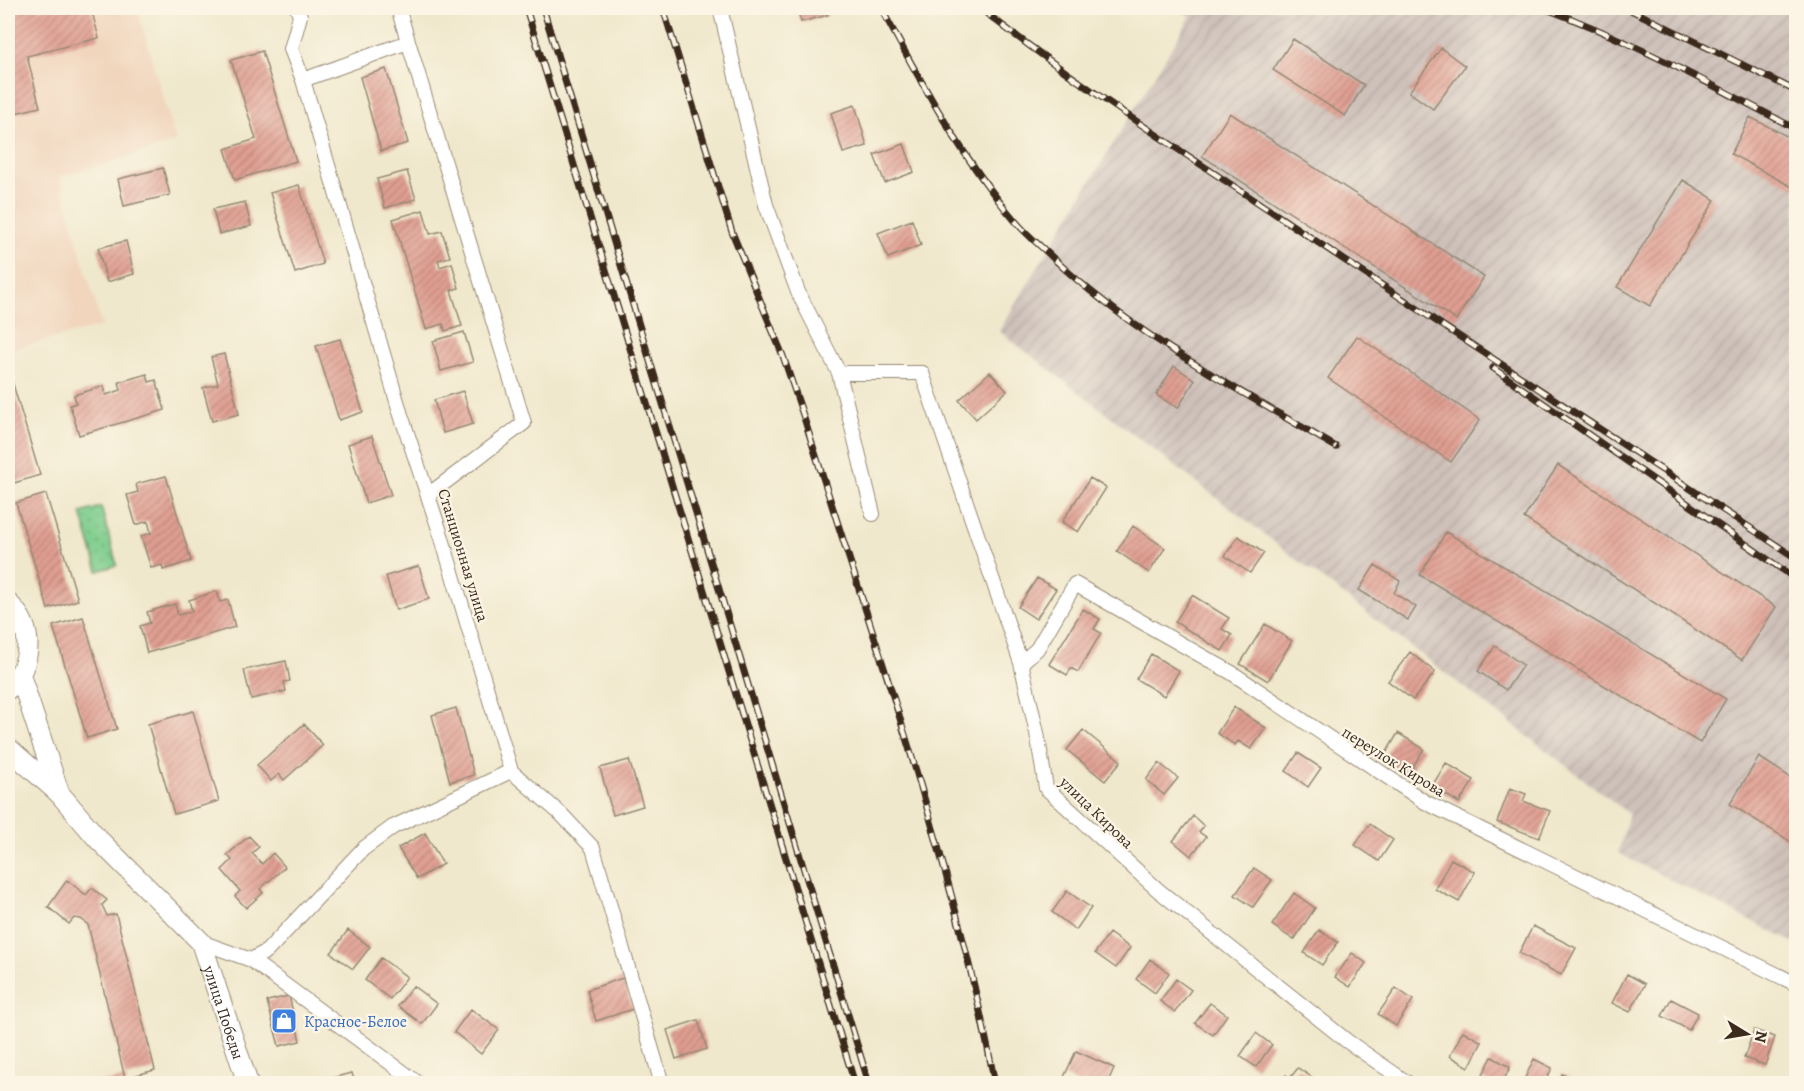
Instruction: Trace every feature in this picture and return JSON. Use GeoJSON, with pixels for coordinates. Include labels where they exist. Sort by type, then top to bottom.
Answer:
{"type":"FeatureCollection","features":[{"type":"Feature","properties":{"kind":"street","name":"Станционная улица"},"geometry":{"type":"LineString","coordinates":[[297,8],[300,16],[291,49],[303,80],[401,414],[428,495],[511,771]]}},
{"type":"Feature","properties":{"kind":"street"},"geometry":{"type":"LineString","coordinates":[[398,8],[524,423],[428,495]]}},
{"type":"Feature","properties":{"kind":"street"},"geometry":{"type":"LineString","coordinates":[[720,8],[766,205],[798,292],[839,373],[873,514]]}},
{"type":"Feature","properties":{"kind":"street"},"geometry":{"type":"LineString","coordinates":[[303,80],[408,42]]}},
{"type":"Feature","properties":{"kind":"street","name":"улица Кирова"},"geometry":{"type":"LineString","coordinates":[[839,373],[922,373],[1021,663],[1046,788],[1158,890],[1347,1041],[1409,1083]]}},
{"type":"Feature","properties":{"kind":"street","name":"переулок Кирова"},"geometry":{"type":"LineString","coordinates":[[1021,663],[1037,649],[1075,584],[1232,673],[1425,802],[1797,984]]}},
{"type":"Feature","properties":{"kind":"street"},"geometry":{"type":"LineString","coordinates":[[8,603],[18,613],[27,632],[27,659],[14,682],[59,793]]}},
{"type":"Feature","properties":{"kind":"street"},"geometry":{"type":"LineString","coordinates":[[8,748],[59,793],[97,838],[201,942],[252,960],[419,1083]]}},
{"type":"Feature","properties":{"kind":"street"},"geometry":{"type":"LineString","coordinates":[[252,960],[267,951],[363,849],[393,827],[511,771],[562,815],[593,848],[662,1083]]}},
{"type":"Feature","properties":{"kind":"street","name":"улица Победы"},"geometry":{"type":"LineString","coordinates":[[201,942],[248,1083]]}},
{"type":"Feature","properties":{"kind":"shaded area"},"geometry":{"type":"Polygon","coordinates":[[[8,8],[137,8],[176,142],[59,177],[102,326],[8,350],[8,8]]]}},
{"type":"Feature","properties":{"kind":"shaded area"},"geometry":{"type":"Polygon","coordinates":[[[1177,8],[1796,8],[1796,944],[1618,853],[1629,814],[999,331],[1191,16],[1177,8]]]}},
{"type":"Feature","properties":{"kind":"green space"},"geometry":{"type":"Polygon","coordinates":[[[101,507],[117,565],[98,571],[81,513],[101,507]]]}},
{"type":"Feature","properties":{"kind":"building"},"geometry":{"type":"Polygon","coordinates":[[[8,8],[91,8],[99,38],[27,56],[40,107],[8,115],[8,8]]]}},
{"type":"Feature","properties":{"kind":"building"},"geometry":{"type":"Polygon","coordinates":[[[797,8],[826,8],[828,15],[801,22],[797,8]]]}},
{"type":"Feature","properties":{"kind":"building"},"geometry":{"type":"Polygon","coordinates":[[[1293,39],[1364,85],[1345,116],[1273,70],[1293,39]]]}},
{"type":"Feature","properties":{"kind":"building"},"geometry":{"type":"Polygon","coordinates":[[[1441,48],[1465,66],[1433,109],[1409,92],[1441,48]]]}},
{"type":"Feature","properties":{"kind":"building"},"geometry":{"type":"Polygon","coordinates":[[[262,51],[296,161],[235,180],[225,149],[256,139],[231,60],[262,51]]]}},
{"type":"Feature","properties":{"kind":"building"},"geometry":{"type":"Polygon","coordinates":[[[386,69],[408,143],[381,151],[360,77],[386,69]]]}},
{"type":"Feature","properties":{"kind":"building"},"geometry":{"type":"Polygon","coordinates":[[[855,105],[867,146],[843,153],[831,113],[855,105]]]}},
{"type":"Feature","properties":{"kind":"building"},"geometry":{"type":"Polygon","coordinates":[[[1230,113],[1484,277],[1456,320],[1202,156],[1230,113]]]}},
{"type":"Feature","properties":{"kind":"building"},"geometry":{"type":"Polygon","coordinates":[[[1750,117],[1796,141],[1796,189],[1731,154],[1750,117]]]}},
{"type":"Feature","properties":{"kind":"building"},"geometry":{"type":"Polygon","coordinates":[[[904,144],[914,172],[885,183],[874,155],[904,144]]]}},
{"type":"Feature","properties":{"kind":"building"},"geometry":{"type":"Polygon","coordinates":[[[163,168],[170,195],[124,206],[118,179],[163,168]]]}},
{"type":"Feature","properties":{"kind":"building"},"geometry":{"type":"Polygon","coordinates":[[[407,171],[416,199],[385,208],[377,179],[407,171]]]}},
{"type":"Feature","properties":{"kind":"building"},"geometry":{"type":"Polygon","coordinates":[[[1683,180],[1715,200],[1650,306],[1617,287],[1683,180]]]}},
{"type":"Feature","properties":{"kind":"building"},"geometry":{"type":"Polygon","coordinates":[[[299,185],[323,264],[295,273],[270,193],[299,185]]]}},
{"type":"Feature","properties":{"kind":"building"},"geometry":{"type":"Polygon","coordinates":[[[245,202],[251,226],[219,234],[213,209],[245,202]]]}},
{"type":"Feature","properties":{"kind":"building"},"geometry":{"type":"Polygon","coordinates":[[[423,210],[430,234],[442,231],[450,257],[438,260],[440,267],[452,263],[459,288],[451,290],[462,326],[445,331],[443,324],[426,329],[393,219],[423,210]]]}},
{"type":"Feature","properties":{"kind":"building"},"geometry":{"type":"Polygon","coordinates":[[[912,220],[921,245],[888,258],[878,233],[912,220]]]}},
{"type":"Feature","properties":{"kind":"building"},"geometry":{"type":"Polygon","coordinates":[[[126,241],[134,274],[107,282],[98,248],[126,241]]]}},
{"type":"Feature","properties":{"kind":"building"},"geometry":{"type":"Polygon","coordinates":[[[464,332],[473,362],[441,371],[433,341],[464,332]]]}},
{"type":"Feature","properties":{"kind":"building"},"geometry":{"type":"Polygon","coordinates":[[[1357,336],[1480,420],[1451,462],[1328,378],[1357,336]]]}},
{"type":"Feature","properties":{"kind":"building"},"geometry":{"type":"Polygon","coordinates":[[[340,339],[363,412],[339,420],[316,346],[340,339]]]}},
{"type":"Feature","properties":{"kind":"building"},"geometry":{"type":"Polygon","coordinates":[[[224,354],[239,414],[212,421],[203,388],[218,384],[211,357],[224,354]]]}},
{"type":"Feature","properties":{"kind":"building"},"geometry":{"type":"Polygon","coordinates":[[[1174,366],[1195,380],[1178,408],[1156,395],[1174,366]]]}},
{"type":"Feature","properties":{"kind":"building"},"geometry":{"type":"Polygon","coordinates":[[[990,372],[1007,391],[976,419],[959,400],[990,372]]]}},
{"type":"Feature","properties":{"kind":"building"},"geometry":{"type":"Polygon","coordinates":[[[147,374],[149,382],[156,380],[165,410],[79,435],[70,405],[76,403],[74,395],[104,386],[106,395],[121,390],[119,382],[147,374]]]}},
{"type":"Feature","properties":{"kind":"building"},"geometry":{"type":"Polygon","coordinates":[[[12,381],[40,475],[11,484],[8,474],[8,382],[12,381]]]}},
{"type":"Feature","properties":{"kind":"building"},"geometry":{"type":"Polygon","coordinates":[[[463,391],[473,424],[443,433],[434,400],[463,391]]]}},
{"type":"Feature","properties":{"kind":"building"},"geometry":{"type":"Polygon","coordinates":[[[372,436],[391,495],[366,503],[348,444],[372,436]]]}},
{"type":"Feature","properties":{"kind":"building"},"geometry":{"type":"Polygon","coordinates":[[[1558,465],[1776,607],[1742,660],[1524,518],[1558,465]]]}},
{"type":"Feature","properties":{"kind":"building"},"geometry":{"type":"Polygon","coordinates":[[[166,476],[191,561],[163,570],[162,565],[151,568],[141,536],[151,533],[148,521],[136,525],[127,495],[138,492],[136,484],[166,476]]]}},
{"type":"Feature","properties":{"kind":"building"},"geometry":{"type":"Polygon","coordinates":[[[1090,478],[1106,488],[1078,532],[1062,522],[1090,478]]]}},
{"type":"Feature","properties":{"kind":"building"},"geometry":{"type":"Polygon","coordinates":[[[46,494],[78,600],[48,609],[16,503],[46,494]]]}},
{"type":"Feature","properties":{"kind":"building"},"geometry":{"type":"Polygon","coordinates":[[[1133,526],[1165,548],[1149,573],[1117,551],[1133,526]]]}},
{"type":"Feature","properties":{"kind":"building"},"geometry":{"type":"Polygon","coordinates":[[[1446,532],[1726,699],[1700,743],[1420,575],[1446,532]]]}},
{"type":"Feature","properties":{"kind":"building"},"geometry":{"type":"Polygon","coordinates":[[[1238,536],[1264,553],[1250,573],[1225,556],[1238,536]]]}},
{"type":"Feature","properties":{"kind":"building"},"geometry":{"type":"Polygon","coordinates":[[[1375,565],[1400,581],[1394,593],[1416,607],[1408,620],[1359,590],[1375,565]]]}},
{"type":"Feature","properties":{"kind":"building"},"geometry":{"type":"Polygon","coordinates":[[[419,566],[429,599],[396,610],[386,576],[419,566]]]}},
{"type":"Feature","properties":{"kind":"building"},"geometry":{"type":"Polygon","coordinates":[[[1037,578],[1056,589],[1036,619],[1018,607],[1037,578]]]}},
{"type":"Feature","properties":{"kind":"building"},"geometry":{"type":"Polygon","coordinates":[[[217,591],[220,602],[228,600],[235,627],[147,653],[140,626],[150,623],[147,612],[175,604],[178,615],[192,611],[189,600],[217,591]]]}},
{"type":"Feature","properties":{"kind":"building"},"geometry":{"type":"Polygon","coordinates":[[[1192,595],[1229,618],[1222,629],[1232,635],[1222,651],[1175,622],[1192,595]]]}},
{"type":"Feature","properties":{"kind":"building"},"geometry":{"type":"Polygon","coordinates":[[[1083,609],[1100,619],[1094,629],[1101,633],[1078,672],[1071,668],[1067,675],[1049,664],[1083,609]]]}},
{"type":"Feature","properties":{"kind":"building"},"geometry":{"type":"Polygon","coordinates":[[[83,617],[117,729],[87,738],[53,626],[83,617]]]}},
{"type":"Feature","properties":{"kind":"building"},"geometry":{"type":"Polygon","coordinates":[[[1265,624],[1292,641],[1268,681],[1240,664],[1265,624]]]}},
{"type":"Feature","properties":{"kind":"building"},"geometry":{"type":"Polygon","coordinates":[[[1495,646],[1523,665],[1506,690],[1478,671],[1495,646]]]}},
{"type":"Feature","properties":{"kind":"building"},"geometry":{"type":"Polygon","coordinates":[[[1410,652],[1435,672],[1413,700],[1388,681],[1410,652]]]}},
{"type":"Feature","properties":{"kind":"building"},"geometry":{"type":"Polygon","coordinates":[[[1151,654],[1179,671],[1164,696],[1136,679],[1151,654]]]}},
{"type":"Feature","properties":{"kind":"building"},"geometry":{"type":"Polygon","coordinates":[[[286,661],[290,681],[284,682],[286,691],[251,699],[244,670],[286,661]]]}},
{"type":"Feature","properties":{"kind":"building"},"geometry":{"type":"Polygon","coordinates":[[[1234,707],[1266,728],[1251,749],[1238,741],[1235,745],[1217,733],[1234,707]]]}},
{"type":"Feature","properties":{"kind":"building"},"geometry":{"type":"Polygon","coordinates":[[[456,708],[474,775],[450,782],[432,715],[456,708]]]}},
{"type":"Feature","properties":{"kind":"building"},"geometry":{"type":"Polygon","coordinates":[[[193,711],[219,801],[174,814],[148,724],[193,711]]]}},
{"type":"Feature","properties":{"kind":"building"},"geometry":{"type":"Polygon","coordinates":[[[304,724],[323,745],[284,780],[279,774],[271,781],[257,765],[304,724]]]}},
{"type":"Feature","properties":{"kind":"building"},"geometry":{"type":"Polygon","coordinates":[[[1083,730],[1121,761],[1105,781],[1067,750],[1083,730]]]}},
{"type":"Feature","properties":{"kind":"building"},"geometry":{"type":"Polygon","coordinates":[[[1398,733],[1424,749],[1407,776],[1382,760],[1398,733]]]}},
{"type":"Feature","properties":{"kind":"building"},"geometry":{"type":"Polygon","coordinates":[[[1298,753],[1321,768],[1308,787],[1286,771],[1298,753]]]}},
{"type":"Feature","properties":{"kind":"building"},"geometry":{"type":"Polygon","coordinates":[[[1759,757],[1796,781],[1796,845],[1730,804],[1759,757]]]}},
{"type":"Feature","properties":{"kind":"building"},"geometry":{"type":"Polygon","coordinates":[[[629,760],[643,806],[613,815],[600,768],[629,760]]]}},
{"type":"Feature","properties":{"kind":"building"},"geometry":{"type":"Polygon","coordinates":[[[1159,763],[1178,778],[1164,795],[1146,780],[1159,763]]]}},
{"type":"Feature","properties":{"kind":"building"},"geometry":{"type":"Polygon","coordinates":[[[1446,763],[1474,780],[1459,803],[1432,786],[1446,763]]]}},
{"type":"Feature","properties":{"kind":"building"},"geometry":{"type":"Polygon","coordinates":[[[1510,788],[1526,794],[1523,801],[1550,811],[1539,838],[1497,822],[1510,788]]]}},
{"type":"Feature","properties":{"kind":"building"},"geometry":{"type":"Polygon","coordinates":[[[1193,816],[1204,826],[1199,832],[1206,837],[1191,856],[1173,841],[1193,816]]]}},
{"type":"Feature","properties":{"kind":"building"},"geometry":{"type":"Polygon","coordinates":[[[1370,824],[1393,840],[1379,861],[1355,845],[1370,824]]]}},
{"type":"Feature","properties":{"kind":"building"},"geometry":{"type":"Polygon","coordinates":[[[425,833],[443,864],[417,879],[398,848],[425,833]]]}},
{"type":"Feature","properties":{"kind":"building"},"geometry":{"type":"Polygon","coordinates":[[[249,836],[259,847],[252,853],[262,864],[273,853],[285,867],[260,889],[263,893],[246,908],[235,896],[240,891],[222,870],[232,860],[227,855],[249,836]]]}},
{"type":"Feature","properties":{"kind":"building"},"geometry":{"type":"Polygon","coordinates":[[[1451,859],[1475,872],[1459,902],[1435,889],[1451,859]]]}},
{"type":"Feature","properties":{"kind":"building"},"geometry":{"type":"Polygon","coordinates":[[[1254,868],[1272,880],[1253,907],[1235,895],[1254,868]]]}},
{"type":"Feature","properties":{"kind":"building"},"geometry":{"type":"Polygon","coordinates":[[[67,880],[86,895],[92,888],[107,900],[102,905],[107,916],[116,914],[155,1070],[125,1078],[88,925],[81,919],[74,918],[69,924],[48,907],[67,880]]]}},
{"type":"Feature","properties":{"kind":"building"},"geometry":{"type":"Polygon","coordinates":[[[1067,891],[1091,908],[1076,930],[1052,912],[1067,891]]]}},
{"type":"Feature","properties":{"kind":"building"},"geometry":{"type":"Polygon","coordinates":[[[1294,893],[1315,908],[1294,940],[1272,925],[1294,893]]]}},
{"type":"Feature","properties":{"kind":"building"},"geometry":{"type":"Polygon","coordinates":[[[1533,926],[1576,948],[1561,975],[1519,953],[1533,926]]]}},
{"type":"Feature","properties":{"kind":"building"},"geometry":{"type":"Polygon","coordinates":[[[348,930],[370,947],[353,969],[331,953],[348,930]]]}},
{"type":"Feature","properties":{"kind":"building"},"geometry":{"type":"Polygon","coordinates":[[[1319,930],[1338,942],[1322,965],[1304,953],[1319,930]]]}},
{"type":"Feature","properties":{"kind":"building"},"geometry":{"type":"Polygon","coordinates":[[[1109,933],[1130,948],[1116,968],[1095,953],[1109,933]]]}},
{"type":"Feature","properties":{"kind":"building"},"geometry":{"type":"Polygon","coordinates":[[[1352,953],[1366,963],[1350,987],[1335,977],[1352,953]]]}},
{"type":"Feature","properties":{"kind":"building"},"geometry":{"type":"Polygon","coordinates":[[[381,958],[407,977],[390,999],[365,980],[381,958]]]}},
{"type":"Feature","properties":{"kind":"building"},"geometry":{"type":"Polygon","coordinates":[[[1150,959],[1169,973],[1155,993],[1136,979],[1150,959]]]}},
{"type":"Feature","properties":{"kind":"building"},"geometry":{"type":"Polygon","coordinates":[[[1627,974],[1645,984],[1630,1012],[1612,1003],[1627,974]]]}},
{"type":"Feature","properties":{"kind":"building"},"geometry":{"type":"Polygon","coordinates":[[[623,978],[633,1009],[596,1021],[587,990],[623,978]]]}},
{"type":"Feature","properties":{"kind":"building"},"geometry":{"type":"Polygon","coordinates":[[[1176,979],[1191,990],[1175,1012],[1160,1001],[1176,979]]]}},
{"type":"Feature","properties":{"kind":"building"},"geometry":{"type":"Polygon","coordinates":[[[413,986],[437,1004],[422,1024],[398,1006],[413,986]]]}},
{"type":"Feature","properties":{"kind":"building"},"geometry":{"type":"Polygon","coordinates":[[[1396,988],[1413,1000],[1396,1026],[1378,1014],[1396,988]]]}},
{"type":"Feature","properties":{"kind":"building","name":"Красное-Белое"},"geometry":{"type":"Polygon","coordinates":[[[289,996],[300,1041],[279,1046],[267,1001],[289,996]]]}},
{"type":"Feature","properties":{"kind":"building"},"geometry":{"type":"Polygon","coordinates":[[[1671,999],[1698,1013],[1689,1030],[1662,1016],[1671,999]]]}},
{"type":"Feature","properties":{"kind":"building"},"geometry":{"type":"Polygon","coordinates":[[[1210,1003],[1227,1015],[1213,1035],[1195,1023],[1210,1003]]]}},
{"type":"Feature","properties":{"kind":"building"},"geometry":{"type":"Polygon","coordinates":[[[471,1009],[499,1030],[481,1054],[454,1032],[471,1009]]]}},
{"type":"Feature","properties":{"kind":"building"},"geometry":{"type":"Polygon","coordinates":[[[698,1020],[707,1049],[676,1059],[667,1030],[698,1020]]]}},
{"type":"Feature","properties":{"kind":"building"},"geometry":{"type":"Polygon","coordinates":[[[1754,1030],[1775,1037],[1765,1065],[1744,1058],[1754,1030]]]}},
{"type":"Feature","properties":{"kind":"building"},"geometry":{"type":"Polygon","coordinates":[[[1463,1031],[1482,1042],[1469,1067],[1450,1056],[1463,1031]]]}},
{"type":"Feature","properties":{"kind":"building"},"geometry":{"type":"Polygon","coordinates":[[[1256,1033],[1272,1045],[1256,1067],[1240,1056],[1256,1033]]]}},
{"type":"Feature","properties":{"kind":"building"},"geometry":{"type":"Polygon","coordinates":[[[1076,1051],[1114,1068],[1107,1084],[1078,1084],[1064,1077],[1076,1051]]]}},
{"type":"Feature","properties":{"kind":"building"},"geometry":{"type":"Polygon","coordinates":[[[1492,1057],[1510,1067],[1502,1084],[1491,1084],[1481,1078],[1492,1057]]]}},
{"type":"Feature","properties":{"kind":"building"},"geometry":{"type":"Polygon","coordinates":[[[1534,1059],[1552,1068],[1544,1084],[1522,1084],[1534,1059]]]}},
{"type":"Feature","properties":{"kind":"building"},"geometry":{"type":"Polygon","coordinates":[[[1298,1068],[1313,1078],[1308,1084],[1279,1084],[1286,1075],[1290,1078],[1298,1068]]]}},
{"type":"Feature","properties":{"kind":"building"},"geometry":{"type":"Polygon","coordinates":[[[352,1073],[355,1084],[311,1083],[352,1073]]]}},
{"type":"Feature","properties":{"kind":"building"},"geometry":{"type":"Polygon","coordinates":[[[1562,1074],[1580,1084],[1558,1084],[1562,1074]]]}},
{"type":"Feature","properties":{"kind":"building"},"geometry":{"type":"Polygon","coordinates":[[[125,1078],[127,1084],[104,1084],[104,1082],[125,1078]]]}},
{"type":"Feature","properties":{"kind":"railway"},"geometry":{"type":"LineString","coordinates":[[526,8],[855,1084]]}},
{"type":"Feature","properties":{"kind":"railway"},"geometry":{"type":"LineString","coordinates":[[543,8],[869,1084]]}},
{"type":"Feature","properties":{"kind":"railway"},"geometry":{"type":"LineString","coordinates":[[663,8],[732,232],[783,356],[910,750],[957,916],[995,1084]]}},
{"type":"Feature","properties":{"kind":"railway"},"geometry":{"type":"LineString","coordinates":[[881,8],[927,92],[960,146],[997,198],[1030,237],[1118,313],[1225,383],[1336,447]]}},
{"type":"Feature","properties":{"kind":"railway"},"geometry":{"type":"LineString","coordinates":[[980,8],[1053,63],[1165,141],[1796,558]]}},
{"type":"Feature","properties":{"kind":"railway"},"geometry":{"type":"LineString","coordinates":[[1544,8],[1641,49],[1796,129]]}},
{"type":"Feature","properties":{"kind":"railway"},"geometry":{"type":"LineString","coordinates":[[1627,8],[1796,91]]}},
{"type":"Feature","properties":{"kind":"railway"},"geometry":{"type":"LineString","coordinates":[[1493,368],[1796,579]]}},
{"type":"Feature","properties":{"kind":"place","name":"Красное-Белое"},"geometry":{"type":"Point","coordinates":[284,1021]}}]}
